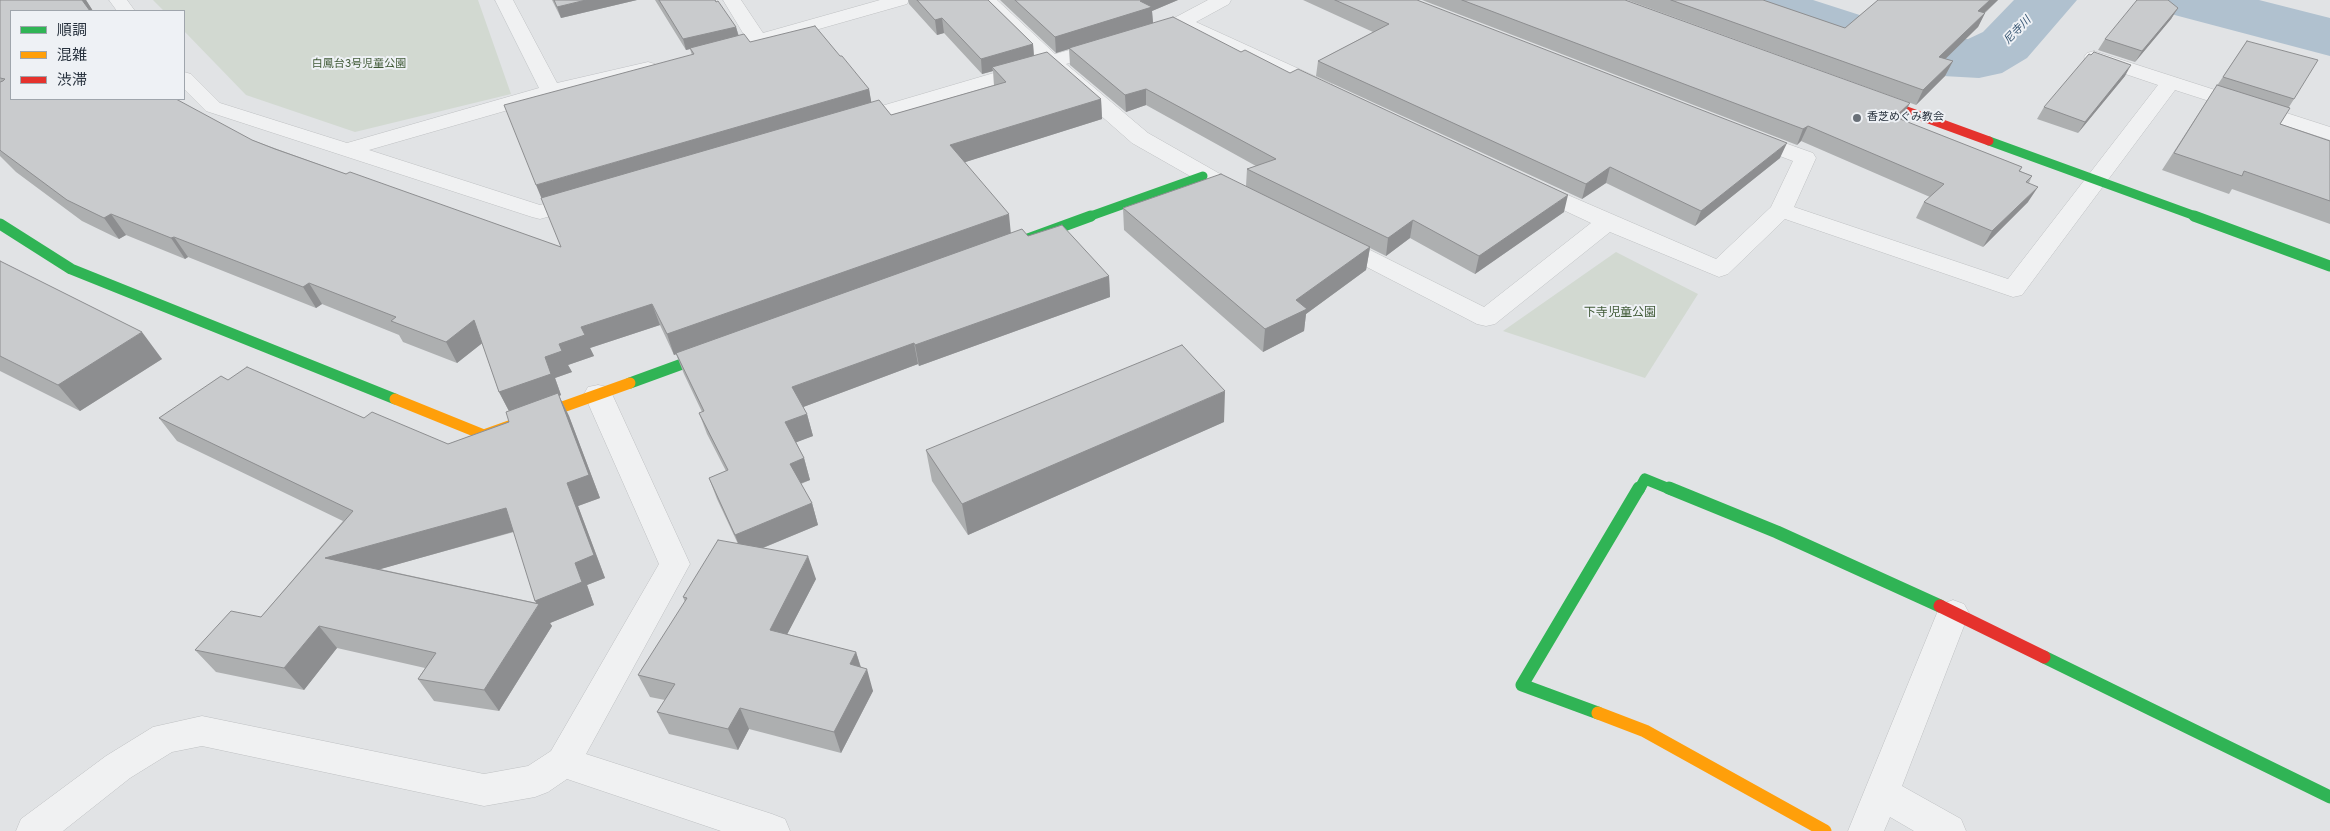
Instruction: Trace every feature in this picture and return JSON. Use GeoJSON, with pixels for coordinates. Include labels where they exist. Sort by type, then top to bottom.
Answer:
{"type":"FeatureCollection","features":[{"type":"Feature","properties":{"kind":"street"},"geometry":{"type":"LineString","coordinates":[[504,0],[551,91]]}},
{"type":"Feature","properties":{"kind":"street"},"geometry":{"type":"LineString","coordinates":[[732,0],[758,41]]}},
{"type":"Feature","properties":{"kind":"street"},"geometry":{"type":"LineString","coordinates":[[720,50],[900,0]]}},
{"type":"Feature","properties":{"kind":"street"},"geometry":{"type":"LineString","coordinates":[[986,0],[1052,62],[1140,138],[1203,176],[1247,198]]}},
{"type":"Feature","properties":{"kind":"street"},"geometry":{"type":"LineString","coordinates":[[1153,30],[1181,22],[1222,0]]}},
{"type":"Feature","properties":{"kind":"street"},"geometry":{"type":"LineString","coordinates":[[1181,22],[1342,97]]}},
{"type":"Feature","properties":{"kind":"street"},"geometry":{"type":"LineString","coordinates":[[834,126],[1126,39]]}},
{"type":"Feature","properties":{"kind":"street"},"geometry":{"type":"LineString","coordinates":[[2090,56],[2330,134]]}},
{"type":"Feature","properties":{"kind":"street"},"geometry":{"type":"LineString","coordinates":[[346,150],[551,91],[664,64]]}},
{"type":"Feature","properties":{"kind":"street"},"geometry":{"type":"LineString","coordinates":[[185,79],[213,107],[540,212],[597,196]]}},
{"type":"Feature","properties":{"kind":"street"},"geometry":{"type":"LineString","coordinates":[[1781,210],[2013,290],[2171,82]]}},
{"type":"Feature","properties":{"kind":"street"},"geometry":{"type":"LineString","coordinates":[[1864,96],[2330,266]]}},
{"type":"Feature","properties":{"kind":"street"},"geometry":{"type":"LineString","coordinates":[[1519,180],[1607,222],[1719,269],[1781,210],[1805,158],[1732,130]]}},
{"type":"Feature","properties":{"kind":"street"},"geometry":{"type":"LineString","coordinates":[[1017,243],[1203,176]]}},
{"type":"Feature","properties":{"kind":"street"},"geometry":{"type":"LineString","coordinates":[[1318,234],[1486,318],[1607,222]]}},
{"type":"Feature","properties":{"kind":"street"},"geometry":{"type":"LineString","coordinates":[[0,224],[71,269],[484,435],[728,347]]}},
{"type":"Feature","properties":{"kind":"street"},"geometry":{"type":"LineString","coordinates":[[34,831],[118,767],[165,738],[202,732],[484,790],[535,781],[563,762],[675,564],[598,394]]}},
{"type":"Feature","properties":{"kind":"street"},"geometry":{"type":"LineString","coordinates":[[1825,831],[1645,731],[1522,685],[1645,479],[1777,532],[1953,613],[2330,797]]}},
{"type":"Feature","properties":{"kind":"street"},"geometry":{"type":"LineString","coordinates":[[1866,831],[1953,613]]}},
{"type":"Feature","properties":{"kind":"street"},"geometry":{"type":"LineString","coordinates":[[563,762],[772,831]]}},
{"type":"Feature","properties":{"kind":"street"},"geometry":{"type":"LineString","coordinates":[[1881,793],[1948,831]]}},
{"type":"Feature","properties":{"kind":"green space","name":"白鳳台3号児童公園"},"geometry":{"type":"Polygon","coordinates":[[[153,0],[478,0],[511,94],[355,132],[246,95],[185,32],[185,10],[163,10],[153,0]]]}},
{"type":"Feature","properties":{"kind":"green space","name":"下寺児童公園"},"geometry":{"type":"Polygon","coordinates":[[[1616,252],[1698,294],[1645,378],[1503,331],[1616,252]]]}},
{"type":"Feature","properties":{"kind":"building"},"geometry":{"type":"Polygon","coordinates":[[[0,0],[82,0],[89,10],[10,10],[10,100],[178,100],[252,140],[275,149],[346,174],[350,172],[561,247],[541,198],[879,100],[891,115],[1006,82],[992,67],[1047,52],[1101,99],[950,145],[1009,214],[667,334],[652,304],[581,327],[585,335],[559,344],[562,351],[545,357],[551,374],[499,392],[474,320],[446,342],[391,321],[396,317],[309,283],[303,287],[111,214],[104,218],[67,200],[0,150],[0,82],[5,79],[0,78],[0,0]]]}},
{"type":"Feature","properties":{"kind":"building"},"geometry":{"type":"Polygon","coordinates":[[[554,0],[586,0],[557,7],[554,0]]]}},
{"type":"Feature","properties":{"kind":"building"},"geometry":{"type":"Polygon","coordinates":[[[659,0],[718,1],[736,27],[683,39],[659,0]]]}},
{"type":"Feature","properties":{"kind":"building"},"geometry":{"type":"Polygon","coordinates":[[[917,0],[988,0],[1033,44],[981,59],[942,18],[935,20],[917,0]]]}},
{"type":"Feature","properties":{"kind":"building"},"geometry":{"type":"Polygon","coordinates":[[[1015,0],[1143,0],[1140,1],[1152,7],[1055,37],[1015,0]]]}},
{"type":"Feature","properties":{"kind":"building"},"geometry":{"type":"Polygon","coordinates":[[[1335,0],[1417,0],[1787,143],[1701,211],[1610,167],[1586,184],[1318,61],[1389,24],[1335,0]]]}},
{"type":"Feature","properties":{"kind":"building"},"geometry":{"type":"Polygon","coordinates":[[[1462,0],[1625,0],[1910,103],[1895,117],[2022,167],[2019,171],[2032,176],[2026,182],[2038,187],[1992,231],[1924,202],[1944,184],[1808,126],[1803,129],[1462,0]]]}},
{"type":"Feature","properties":{"kind":"building"},"geometry":{"type":"Polygon","coordinates":[[[1671,0],[1763,0],[1845,28],[1878,0],[1990,0],[1978,11],[1985,13],[1939,57],[1953,61],[1923,90],[1671,0]]]}},
{"type":"Feature","properties":{"kind":"building"},"geometry":{"type":"Polygon","coordinates":[[[2137,0],[2168,0],[2178,8],[2142,51],[2105,39],[2137,0]]]}},
{"type":"Feature","properties":{"kind":"building"},"geometry":{"type":"Polygon","coordinates":[[[1173,17],[1241,52],[1245,50],[1290,73],[1298,69],[1568,195],[1479,256],[1413,220],[1388,238],[1247,169],[1276,159],[1146,89],[1125,95],[1069,48],[1173,17]]]}},
{"type":"Feature","properties":{"kind":"building"},"geometry":{"type":"Polygon","coordinates":[[[815,26],[869,89],[536,185],[504,105],[694,54],[690,48],[744,34],[750,42],[815,26]]]}},
{"type":"Feature","properties":{"kind":"building"},"geometry":{"type":"Polygon","coordinates":[[[2247,41],[2318,60],[2294,99],[2223,77],[2247,41]]]}},
{"type":"Feature","properties":{"kind":"building"},"geometry":{"type":"Polygon","coordinates":[[[2094,52],[2131,65],[2085,122],[2044,107],[2089,54],[2091,55],[2094,52]]]}},
{"type":"Feature","properties":{"kind":"building"},"geometry":{"type":"Polygon","coordinates":[[[2217,85],[2290,108],[2280,124],[2330,141],[2330,201],[2244,171],[2242,176],[2174,153],[2217,85]]]}},
{"type":"Feature","properties":{"kind":"building"},"geometry":{"type":"Polygon","coordinates":[[[1221,174],[1370,247],[1296,300],[1307,309],[1265,329],[1123,208],[1221,174]]]}},
{"type":"Feature","properties":{"kind":"building"},"geometry":{"type":"Polygon","coordinates":[[[1062,225],[1109,276],[792,387],[807,414],[785,422],[804,458],[790,464],[812,503],[735,535],[709,478],[728,470],[699,413],[704,411],[676,353],[1022,229],[1028,236],[1062,225]]]}},
{"type":"Feature","properties":{"kind":"building"},"geometry":{"type":"Polygon","coordinates":[[[0,261],[142,332],[58,385],[0,356],[0,261]]]}},
{"type":"Feature","properties":{"kind":"building"},"geometry":{"type":"Polygon","coordinates":[[[1182,345],[1225,391],[962,504],[926,450],[1182,345]]]}},
{"type":"Feature","properties":{"kind":"building"},"geometry":{"type":"Polygon","coordinates":[[[247,367],[364,418],[372,412],[448,444],[509,422],[506,412],[558,393],[589,475],[567,483],[594,555],[575,563],[582,582],[535,601],[506,508],[325,558],[539,604],[484,690],[418,679],[436,653],[319,626],[284,668],[195,650],[231,611],[261,617],[353,511],[159,418],[221,376],[228,380],[247,367]]]}},
{"type":"Feature","properties":{"kind":"building"},"geometry":{"type":"Polygon","coordinates":[[[718,540],[808,556],[770,630],[856,652],[850,664],[867,669],[834,732],[740,708],[728,729],[657,712],[675,684],[638,675],[687,598],[683,597],[718,540]]]}},
{"type":"Feature","properties":{"kind":"waterway","name":"尼寺川"},"geometry":{"type":"LineString","coordinates":[[1754,0],[1925,56],[1979,59],[2005,45],[2047,0]]}},
{"type":"Feature","properties":{"kind":"waterway","name":"尼寺川"},"geometry":{"type":"LineString","coordinates":[[2188,0],[2330,37]]}},
{"type":"Feature","properties":{"kind":"traffic: fast"},"geometry":{"type":"LineString","coordinates":[[1989,141],[2330,266]]}},
{"type":"Feature","properties":{"kind":"traffic: fast"},"geometry":{"type":"LineString","coordinates":[[1028,239],[1203,176]]}},
{"type":"Feature","properties":{"kind":"traffic: fast"},"geometry":{"type":"LineString","coordinates":[[0,224],[71,269],[395,399]]}},
{"type":"Feature","properties":{"kind":"traffic: fast"},"geometry":{"type":"LineString","coordinates":[[630,383],[715,352]]}},
{"type":"Feature","properties":{"kind":"traffic: fast"},"geometry":{"type":"LineString","coordinates":[[1598,713],[1522,685],[1645,479],[1777,532],[1940,606]]}},
{"type":"Feature","properties":{"kind":"traffic: fast"},"geometry":{"type":"LineString","coordinates":[[2044,657],[2330,797]]}},
{"type":"Feature","properties":{"kind":"traffic: slow"},"geometry":{"type":"LineString","coordinates":[[395,399],[484,435],[630,383]]}},
{"type":"Feature","properties":{"kind":"traffic: slow"},"geometry":{"type":"LineString","coordinates":[[1598,713],[1645,731],[1825,831]]}},
{"type":"Feature","properties":{"kind":"traffic: jam"},"geometry":{"type":"LineString","coordinates":[[1871,98],[1989,141]]}},
{"type":"Feature","properties":{"kind":"traffic: jam"},"geometry":{"type":"LineString","coordinates":[[1940,606],[2044,657]]}},
{"type":"Feature","properties":{"kind":"place","name":"香芝めぐみ教会"},"geometry":{"type":"Point","coordinates":[1857,118]}}]}
